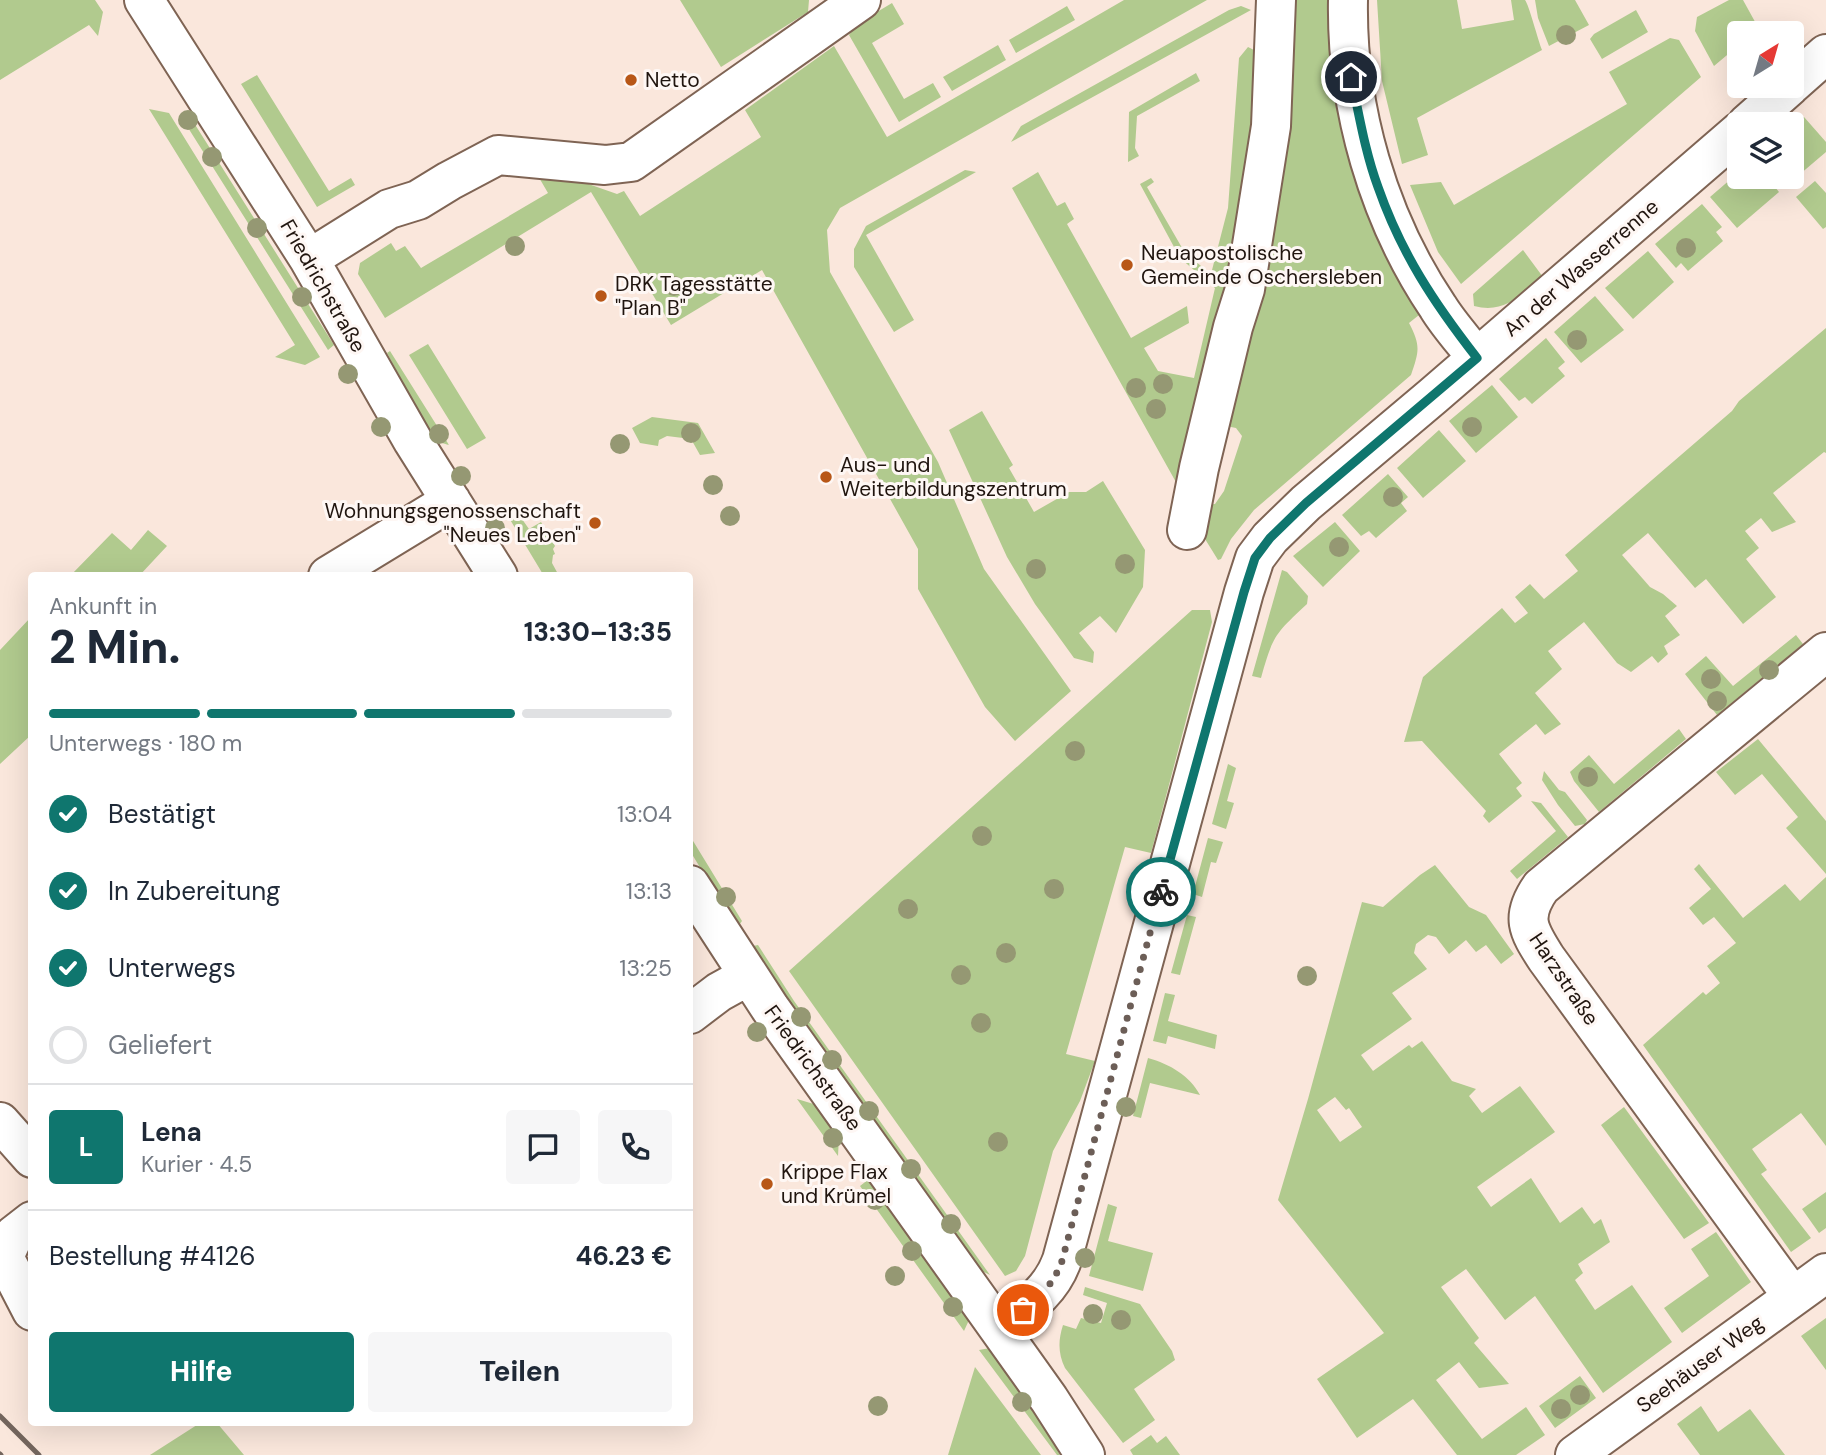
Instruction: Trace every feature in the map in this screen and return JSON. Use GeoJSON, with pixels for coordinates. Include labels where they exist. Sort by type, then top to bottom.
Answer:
{"type":"FeatureCollection","features":[{"type":"Feature","properties":{"kind":"street","name":"Friedrichstraße"},"geometry":{"type":"LineString","coordinates":[[144,0],[309,259],[387,397],[495,572]]}},
{"type":"Feature","properties":{"kind":"street"},"geometry":{"type":"LineString","coordinates":[[1186,530],[1233,327],[1245,289],[1271,126],[1276,0]]}},
{"type":"Feature","properties":{"kind":"street"},"geometry":{"type":"LineString","coordinates":[[1348,0],[1351,77],[1377,185],[1395,231],[1421,281],[1477,358]]}},
{"type":"Feature","properties":{"kind":"street"},"geometry":{"type":"LineString","coordinates":[[309,259],[389,209],[418,200],[498,155],[605,165],[631,162],[837,7]]}},
{"type":"Feature","properties":{"kind":"street"},"geometry":{"type":"LineString","coordinates":[[1804,73],[1826,54]]}},
{"type":"Feature","properties":{"kind":"street"},"geometry":{"type":"LineString","coordinates":[[1761,112],[1776,98]]}},
{"type":"Feature","properties":{"kind":"street","name":"An der Wasserrenne"},"geometry":{"type":"LineString","coordinates":[[999,1328],[1045,1291],[1062,1261],[1255,558],[1270,538],[1306,503],[1727,142]]}},
{"type":"Feature","properties":{"kind":"street"},"geometry":{"type":"LineString","coordinates":[[335,572],[451,501]]}},
{"type":"Feature","properties":{"kind":"street","name":"Harzstraße"},"geometry":{"type":"LineString","coordinates":[[1793,1297],[1546,958],[1530,932],[1527,916],[1532,900],[1541,887],[1826,652]]}},
{"type":"Feature","properties":{"kind":"street","name":"Friedrichstraße"},"geometry":{"type":"LineString","coordinates":[[693,890],[748,976],[1049,1399],[1085,1455]]}},
{"type":"Feature","properties":{"kind":"street"},"geometry":{"type":"LineString","coordinates":[[693,1012],[719,992],[748,976]]}},
{"type":"Feature","properties":{"kind":"street"},"geometry":{"type":"LineString","coordinates":[[0,1122],[28,1153]]}},
{"type":"Feature","properties":{"kind":"street"},"geometry":{"type":"LineString","coordinates":[[28,1224],[14,1235],[2,1255],[28,1304]]}},
{"type":"Feature","properties":{"kind":"street","name":"Seehäuser Weg"},"geometry":{"type":"LineString","coordinates":[[1575,1455],[1826,1273]]}},
{"type":"Feature","properties":{"kind":"green space"},"geometry":{"type":"Polygon","coordinates":[[[0,0],[95,0],[103,12],[98,36],[89,25],[0,80],[0,0]]]}},
{"type":"Feature","properties":{"kind":"green space"},"geometry":{"type":"Polygon","coordinates":[[[680,0],[809,0],[808,12],[721,67],[680,0]]]}},
{"type":"Feature","properties":{"kind":"green space"},"geometry":{"type":"Polygon","coordinates":[[[1124,0],[1207,0],[840,208],[827,230],[830,272],[938,462],[984,569],[1071,691],[1015,741],[985,707],[918,589],[918,549],[762,270],[671,325],[591,192],[385,318],[358,274],[360,263],[391,243],[396,251],[405,246],[421,268],[548,193],[534,169],[540,167],[617,194],[624,191],[640,216],[761,137],[745,110],[834,46],[887,137],[1124,0]]]}},
{"type":"Feature","properties":{"kind":"green space"},"geometry":{"type":"Polygon","coordinates":[[[1288,0],[1330,0],[1393,264],[1419,315],[1409,323],[1416,337],[1417,354],[1411,375],[1254,510],[1218,560],[1197,526],[1202,505],[1215,504],[1224,491],[1242,436],[1236,428],[1221,425],[1288,0]]]}},
{"type":"Feature","properties":{"kind":"green space"},"geometry":{"type":"Polygon","coordinates":[[[1377,0],[1457,0],[1462,29],[1514,20],[1511,0],[1525,0],[1542,50],[1417,118],[1428,155],[1402,164],[1382,81],[1377,0]]]}},
{"type":"Feature","properties":{"kind":"green space"},"geometry":{"type":"Polygon","coordinates":[[[1535,0],[1575,0],[1589,25],[1549,46],[1538,18],[1535,0]]]}},
{"type":"Feature","properties":{"kind":"green space"},"geometry":{"type":"Polygon","coordinates":[[[1729,0],[1743,0],[1755,21],[1727,21],[1727,55],[1714,66],[1695,31],[1697,17],[1729,0]]]}},
{"type":"Feature","properties":{"kind":"green space"},"geometry":{"type":"Polygon","coordinates":[[[892,3],[904,24],[872,43],[904,99],[933,83],[941,97],[899,122],[849,35],[857,24],[892,3]]]}},
{"type":"Feature","properties":{"kind":"green space"},"geometry":{"type":"Polygon","coordinates":[[[1067,6],[1075,20],[1016,53],[1009,40],[1067,6]]]}},
{"type":"Feature","properties":{"kind":"green space"},"geometry":{"type":"Polygon","coordinates":[[[1241,6],[1251,10],[1011,142],[1021,126],[1229,10],[1241,6]]]}},
{"type":"Feature","properties":{"kind":"green space"},"geometry":{"type":"Polygon","coordinates":[[[1636,10],[1648,32],[1602,59],[1590,39],[1636,10]]]}},
{"type":"Feature","properties":{"kind":"green space"},"geometry":{"type":"Polygon","coordinates":[[[1670,38],[1679,40],[1701,77],[1461,284],[1438,252],[1410,185],[1441,182],[1454,205],[1627,104],[1609,72],[1670,38]]]}},
{"type":"Feature","properties":{"kind":"green space"},"geometry":{"type":"Polygon","coordinates":[[[998,45],[1006,60],[952,91],[943,77],[998,45]]]}},
{"type":"Feature","properties":{"kind":"green space"},"geometry":{"type":"Polygon","coordinates":[[[1248,47],[1262,54],[1242,250],[1177,484],[1012,188],[1038,172],[1057,206],[1065,202],[1074,219],[1067,224],[1131,338],[1187,306],[1189,323],[1144,348],[1158,371],[1194,378],[1215,288],[1180,258],[1140,184],[1151,178],[1154,182],[1147,187],[1185,253],[1211,274],[1228,208],[1239,58],[1248,47]]]}},
{"type":"Feature","properties":{"kind":"green space"},"geometry":{"type":"Polygon","coordinates":[[[1196,73],[1200,81],[1137,116],[1135,148],[1139,156],[1128,162],[1129,112],[1196,73]]]}},
{"type":"Feature","properties":{"kind":"green space"},"geometry":{"type":"Polygon","coordinates":[[[257,75],[329,191],[351,178],[355,185],[317,207],[241,84],[257,75]]]}},
{"type":"Feature","properties":{"kind":"green space"},"geometry":{"type":"Polygon","coordinates":[[[149,109],[169,113],[320,357],[305,365],[275,357],[295,345],[149,109]]]}},
{"type":"Feature","properties":{"kind":"green space"},"geometry":{"type":"Polygon","coordinates":[[[180,115],[189,115],[334,345],[328,350],[180,115]]]}},
{"type":"Feature","properties":{"kind":"green space"},"geometry":{"type":"Polygon","coordinates":[[[1804,117],[1826,142],[1826,152],[1804,171],[1804,117]]]}},
{"type":"Feature","properties":{"kind":"green space"},"geometry":{"type":"Polygon","coordinates":[[[965,170],[976,172],[866,235],[914,320],[894,332],[854,267],[854,249],[866,226],[965,170]]]}},
{"type":"Feature","properties":{"kind":"green space"},"geometry":{"type":"Polygon","coordinates":[[[1815,181],[1826,193],[1826,227],[1823,229],[1796,197],[1815,181]]]}},
{"type":"Feature","properties":{"kind":"green space"},"geometry":{"type":"Polygon","coordinates":[[[1727,182],[1727,189],[1777,189],[1779,192],[1737,228],[1710,197],[1727,182]]]}},
{"type":"Feature","properties":{"kind":"green space"},"geometry":{"type":"Polygon","coordinates":[[[1702,204],[1722,227],[1716,232],[1723,241],[1688,271],[1681,263],[1676,268],[1655,244],[1702,204]]]}},
{"type":"Feature","properties":{"kind":"green space"},"geometry":{"type":"Polygon","coordinates":[[[1523,250],[1543,277],[1504,305],[1485,308],[1474,306],[1473,294],[1523,250]]]}},
{"type":"Feature","properties":{"kind":"green space"},"geometry":{"type":"Polygon","coordinates":[[[1648,251],[1674,282],[1633,319],[1605,288],[1648,251]]]}},
{"type":"Feature","properties":{"kind":"green space"},"geometry":{"type":"Polygon","coordinates":[[[1595,296],[1624,330],[1581,363],[1554,332],[1595,296]]]}},
{"type":"Feature","properties":{"kind":"green space"},"geometry":{"type":"Polygon","coordinates":[[[1826,328],[1826,453],[1773,493],[1796,522],[1772,532],[1761,518],[1745,531],[1759,548],[1746,559],[1776,597],[1743,624],[1706,579],[1695,588],[1648,533],[1622,555],[1650,587],[1677,606],[1665,616],[1680,635],[1664,646],[1668,654],[1658,663],[1652,656],[1631,672],[1617,663],[1584,622],[1548,651],[1562,669],[1535,693],[1561,724],[1545,735],[1536,724],[1499,754],[1522,783],[1516,788],[1522,796],[1489,823],[1483,816],[1486,811],[1422,741],[1404,742],[1423,677],[1502,608],[1515,623],[1528,613],[1515,597],[1530,584],[1544,599],[1578,571],[1565,555],[1826,328]]]}},
{"type":"Feature","properties":{"kind":"green space"},"geometry":{"type":"Polygon","coordinates":[[[1546,338],[1565,362],[1558,368],[1565,376],[1532,404],[1525,397],[1519,401],[1499,379],[1546,338]]]}},
{"type":"Feature","properties":{"kind":"green space"},"geometry":{"type":"Polygon","coordinates":[[[428,344],[486,438],[467,449],[409,355],[428,344]]]}},
{"type":"Feature","properties":{"kind":"green space"},"geometry":{"type":"Polygon","coordinates":[[[390,351],[449,445],[435,441],[387,353],[390,351]]]}},
{"type":"Feature","properties":{"kind":"green space"},"geometry":{"type":"Polygon","coordinates":[[[1492,385],[1518,417],[1476,453],[1449,421],[1492,385]]]}},
{"type":"Feature","properties":{"kind":"green space"},"geometry":{"type":"Polygon","coordinates":[[[982,411],[1013,465],[1009,468],[1034,512],[1069,492],[1086,492],[1103,481],[1145,550],[1143,587],[1116,633],[1100,616],[1079,633],[1094,652],[1093,663],[1074,658],[1035,604],[1007,557],[949,430],[982,411]]]}},
{"type":"Feature","properties":{"kind":"green space"},"geometry":{"type":"Polygon","coordinates":[[[652,417],[698,423],[715,453],[700,455],[691,439],[667,436],[659,440],[658,446],[640,443],[632,428],[652,417]]]}},
{"type":"Feature","properties":{"kind":"green space"},"geometry":{"type":"Polygon","coordinates":[[[1439,430],[1466,461],[1423,498],[1397,468],[1439,430]]]}},
{"type":"Feature","properties":{"kind":"green space"},"geometry":{"type":"Polygon","coordinates":[[[1388,474],[1408,497],[1401,503],[1407,511],[1376,538],[1369,531],[1361,536],[1342,515],[1388,474]]]}},
{"type":"Feature","properties":{"kind":"green space"},"geometry":{"type":"Polygon","coordinates":[[[517,512],[529,529],[541,522],[555,546],[552,563],[557,572],[542,572],[506,513],[517,512]]]}},
{"type":"Feature","properties":{"kind":"green space"},"geometry":{"type":"Polygon","coordinates":[[[1335,522],[1360,551],[1323,587],[1293,556],[1335,522]]]}},
{"type":"Feature","properties":{"kind":"green space"},"geometry":{"type":"Polygon","coordinates":[[[148,530],[167,546],[143,572],[74,572],[112,533],[131,550],[148,530]]]}},
{"type":"Feature","properties":{"kind":"green space"},"geometry":{"type":"Polygon","coordinates":[[[1282,570],[1287,572],[1308,596],[1307,604],[1276,636],[1261,678],[1252,676],[1282,570]]]}},
{"type":"Feature","properties":{"kind":"green space"},"geometry":{"type":"Polygon","coordinates":[[[1192,610],[1210,610],[1212,622],[1151,853],[1125,847],[1066,1054],[1095,1061],[1080,1101],[1053,1151],[1025,1256],[1016,1271],[1005,1276],[789,971],[1192,610]]]}},
{"type":"Feature","properties":{"kind":"green space"},"geometry":{"type":"Polygon","coordinates":[[[28,620],[28,738],[0,764],[0,650],[28,620]]]}},
{"type":"Feature","properties":{"kind":"green space"},"geometry":{"type":"Polygon","coordinates":[[[1796,635],[1803,644],[1717,715],[1685,674],[1706,656],[1733,686],[1796,635]]]}},
{"type":"Feature","properties":{"kind":"green space"},"geometry":{"type":"Polygon","coordinates":[[[1679,729],[1686,739],[1599,812],[1570,772],[1589,755],[1614,784],[1679,729]]]}},
{"type":"Feature","properties":{"kind":"green space"},"geometry":{"type":"Polygon","coordinates":[[[1758,739],[1826,821],[1826,874],[1786,828],[1798,817],[1762,774],[1735,795],[1716,772],[1758,739]]]}},
{"type":"Feature","properties":{"kind":"green space"},"geometry":{"type":"Polygon","coordinates":[[[1228,764],[1236,768],[1227,801],[1234,803],[1226,829],[1212,824],[1228,764]]]}},
{"type":"Feature","properties":{"kind":"green space"},"geometry":{"type":"Polygon","coordinates":[[[1544,771],[1587,820],[1585,824],[1575,826],[1558,805],[1542,780],[1544,771]]]}},
{"type":"Feature","properties":{"kind":"green space"},"geometry":{"type":"Polygon","coordinates":[[[1531,801],[1541,803],[1568,837],[1517,879],[1510,871],[1556,831],[1531,801]]]}},
{"type":"Feature","properties":{"kind":"green space"},"geometry":{"type":"Polygon","coordinates":[[[1208,838],[1223,842],[1216,863],[1211,862],[1202,897],[1193,894],[1208,838]]]}},
{"type":"Feature","properties":{"kind":"green space"},"geometry":{"type":"Polygon","coordinates":[[[693,841],[742,921],[737,928],[693,856],[693,841]]]}},
{"type":"Feature","properties":{"kind":"green space"},"geometry":{"type":"Polygon","coordinates":[[[1699,864],[1743,918],[1785,884],[1800,901],[1826,877],[1826,1146],[1801,1113],[1752,1149],[1767,1170],[1761,1174],[1811,1238],[1791,1252],[1643,1045],[1703,992],[1706,995],[1720,983],[1707,966],[1736,943],[1714,917],[1703,925],[1689,908],[1711,889],[1694,869],[1699,864]]]}},
{"type":"Feature","properties":{"kind":"green space"},"geometry":{"type":"Polygon","coordinates":[[[1435,865],[1469,907],[1486,915],[1514,954],[1501,964],[1486,945],[1476,952],[1466,940],[1449,954],[1436,937],[1428,935],[1416,944],[1414,953],[1427,969],[1392,993],[1412,1019],[1361,1055],[1373,1071],[1409,1045],[1412,1048],[1422,1041],[1452,1081],[1476,1089],[1469,1096],[1482,1113],[1520,1086],[1555,1132],[1477,1187],[1491,1207],[1531,1178],[1560,1223],[1582,1207],[1594,1224],[1601,1219],[1610,1242],[1578,1264],[1583,1273],[1575,1280],[1595,1310],[1632,1285],[1672,1342],[1603,1393],[1535,1296],[1505,1320],[1466,1269],[1441,1287],[1479,1338],[1474,1343],[1509,1384],[1479,1388],[1459,1362],[1436,1380],[1482,1439],[1526,1407],[1545,1435],[1516,1455],[1457,1455],[1413,1399],[1357,1438],[1317,1379],[1384,1333],[1278,1200],[1362,902],[1383,907],[1435,865]],[[1335,1097],[1317,1110],[1340,1142],[1362,1127],[1349,1108],[1346,1110],[1335,1097]]]}},
{"type":"Feature","properties":{"kind":"green space"},"geometry":{"type":"Polygon","coordinates":[[[1187,915],[1196,917],[1180,975],[1171,973],[1187,915]]]}},
{"type":"Feature","properties":{"kind":"green space"},"geometry":{"type":"Polygon","coordinates":[[[758,945],[794,1001],[990,1275],[980,1270],[748,947],[758,945]]]}},
{"type":"Feature","properties":{"kind":"green space"},"geometry":{"type":"Polygon","coordinates":[[[1165,993],[1175,995],[1168,1021],[1217,1035],[1215,1049],[1168,1036],[1166,1044],[1153,1041],[1165,993]]]}},
{"type":"Feature","properties":{"kind":"green space"},"geometry":{"type":"Polygon","coordinates":[[[1148,1058],[1178,1072],[1191,1082],[1200,1095],[1150,1083],[1141,1118],[1133,1116],[1148,1058]]]}},
{"type":"Feature","properties":{"kind":"green space"},"geometry":{"type":"Polygon","coordinates":[[[797,1099],[817,1105],[839,1137],[838,1156],[797,1099]]]}},
{"type":"Feature","properties":{"kind":"green space"},"geometry":{"type":"Polygon","coordinates":[[[1624,1107],[1709,1223],[1684,1239],[1601,1125],[1624,1107]]]}},
{"type":"Feature","properties":{"kind":"green space"},"geometry":{"type":"Polygon","coordinates":[[[869,1179],[969,1320],[964,1331],[860,1186],[869,1179]]]}},
{"type":"Feature","properties":{"kind":"green space"},"geometry":{"type":"Polygon","coordinates":[[[1826,1192],[1826,1228],[1819,1233],[1802,1209],[1826,1192]]]}},
{"type":"Feature","properties":{"kind":"green space"},"geometry":{"type":"Polygon","coordinates":[[[1108,1204],[1117,1207],[1108,1241],[1153,1253],[1143,1291],[1089,1276],[1108,1204]]]}},
{"type":"Feature","properties":{"kind":"green space"},"geometry":{"type":"Polygon","coordinates":[[[1716,1232],[1751,1282],[1682,1333],[1664,1308],[1709,1276],[1691,1249],[1716,1232]]]}},
{"type":"Feature","properties":{"kind":"green space"},"geometry":{"type":"Polygon","coordinates":[[[1085,1287],[1140,1304],[1172,1351],[1175,1360],[1134,1389],[1155,1420],[1123,1443],[1065,1368],[1061,1357],[1063,1325],[1076,1329],[1081,1318],[1101,1323],[1107,1303],[1083,1295],[1085,1287]]]}},
{"type":"Feature","properties":{"kind":"green space"},"geometry":{"type":"Polygon","coordinates":[[[1826,1318],[1826,1370],[1801,1336],[1826,1318]]]}},
{"type":"Feature","properties":{"kind":"green space"},"geometry":{"type":"Polygon","coordinates":[[[990,1348],[1044,1425],[1060,1455],[1057,1455],[979,1350],[990,1348]]]}},
{"type":"Feature","properties":{"kind":"green space"},"geometry":{"type":"Polygon","coordinates":[[[975,1367],[1041,1455],[948,1455],[975,1367]]]}},
{"type":"Feature","properties":{"kind":"green space"},"geometry":{"type":"Polygon","coordinates":[[[1580,1376],[1596,1398],[1555,1428],[1539,1406],[1580,1376]]]}},
{"type":"Feature","properties":{"kind":"green space"},"geometry":{"type":"Polygon","coordinates":[[[1701,1406],[1718,1432],[1750,1409],[1785,1455],[1700,1455],[1677,1424],[1701,1406]]]}},
{"type":"Feature","properties":{"kind":"green space"},"geometry":{"type":"Polygon","coordinates":[[[195,1426],[220,1426],[244,1455],[150,1455],[195,1426]]]}},
{"type":"Feature","properties":{"kind":"green space"},"geometry":{"type":"Polygon","coordinates":[[[1151,1435],[1157,1443],[1166,1436],[1180,1455],[1133,1455],[1130,1450],[1151,1435]]]}},
{"type":"Feature","properties":{"kind":"railway"},"geometry":{"type":"LineString","coordinates":[[0,1416],[39,1455]]}},
{"type":"Feature","properties":{"kind":"way so far"},"geometry":{"type":"LineString","coordinates":[[1023,1310],[1045,1291],[1062,1261],[1161,892]]}},
{"type":"Feature","properties":{"kind":"place","name":"Netto"},"geometry":{"type":"Point","coordinates":[631,80]}},
{"type":"Feature","properties":{"kind":"place","name":"Neuapostolische Gemeinde Oschersleben"},"geometry":{"type":"Point","coordinates":[1127,265]}},
{"type":"Feature","properties":{"kind":"place","name":"DRK Tagesstätte \"Plan B\""},"geometry":{"type":"Point","coordinates":[601,296]}},
{"type":"Feature","properties":{"kind":"place","name":"Aus- und Weiterbildungszentrum"},"geometry":{"type":"Point","coordinates":[826,477]}},
{"type":"Feature","properties":{"kind":"place","name":"Wohnungsgenossenschaft \"Neues Leben\""},"geometry":{"type":"Point","coordinates":[595,523]}},
{"type":"Feature","properties":{"kind":"place","name":"Krippe Flax und Krümel"},"geometry":{"type":"Point","coordinates":[767,1184]}},
{"type":"Feature","properties":{"kind":"route"},"geometry":{"type":"LineString","coordinates":[[1161,892],[1255,558],[1270,538],[1306,503],[1477,358],[1439,309],[1395,231],[1366,147],[1351,77]]}}]}
